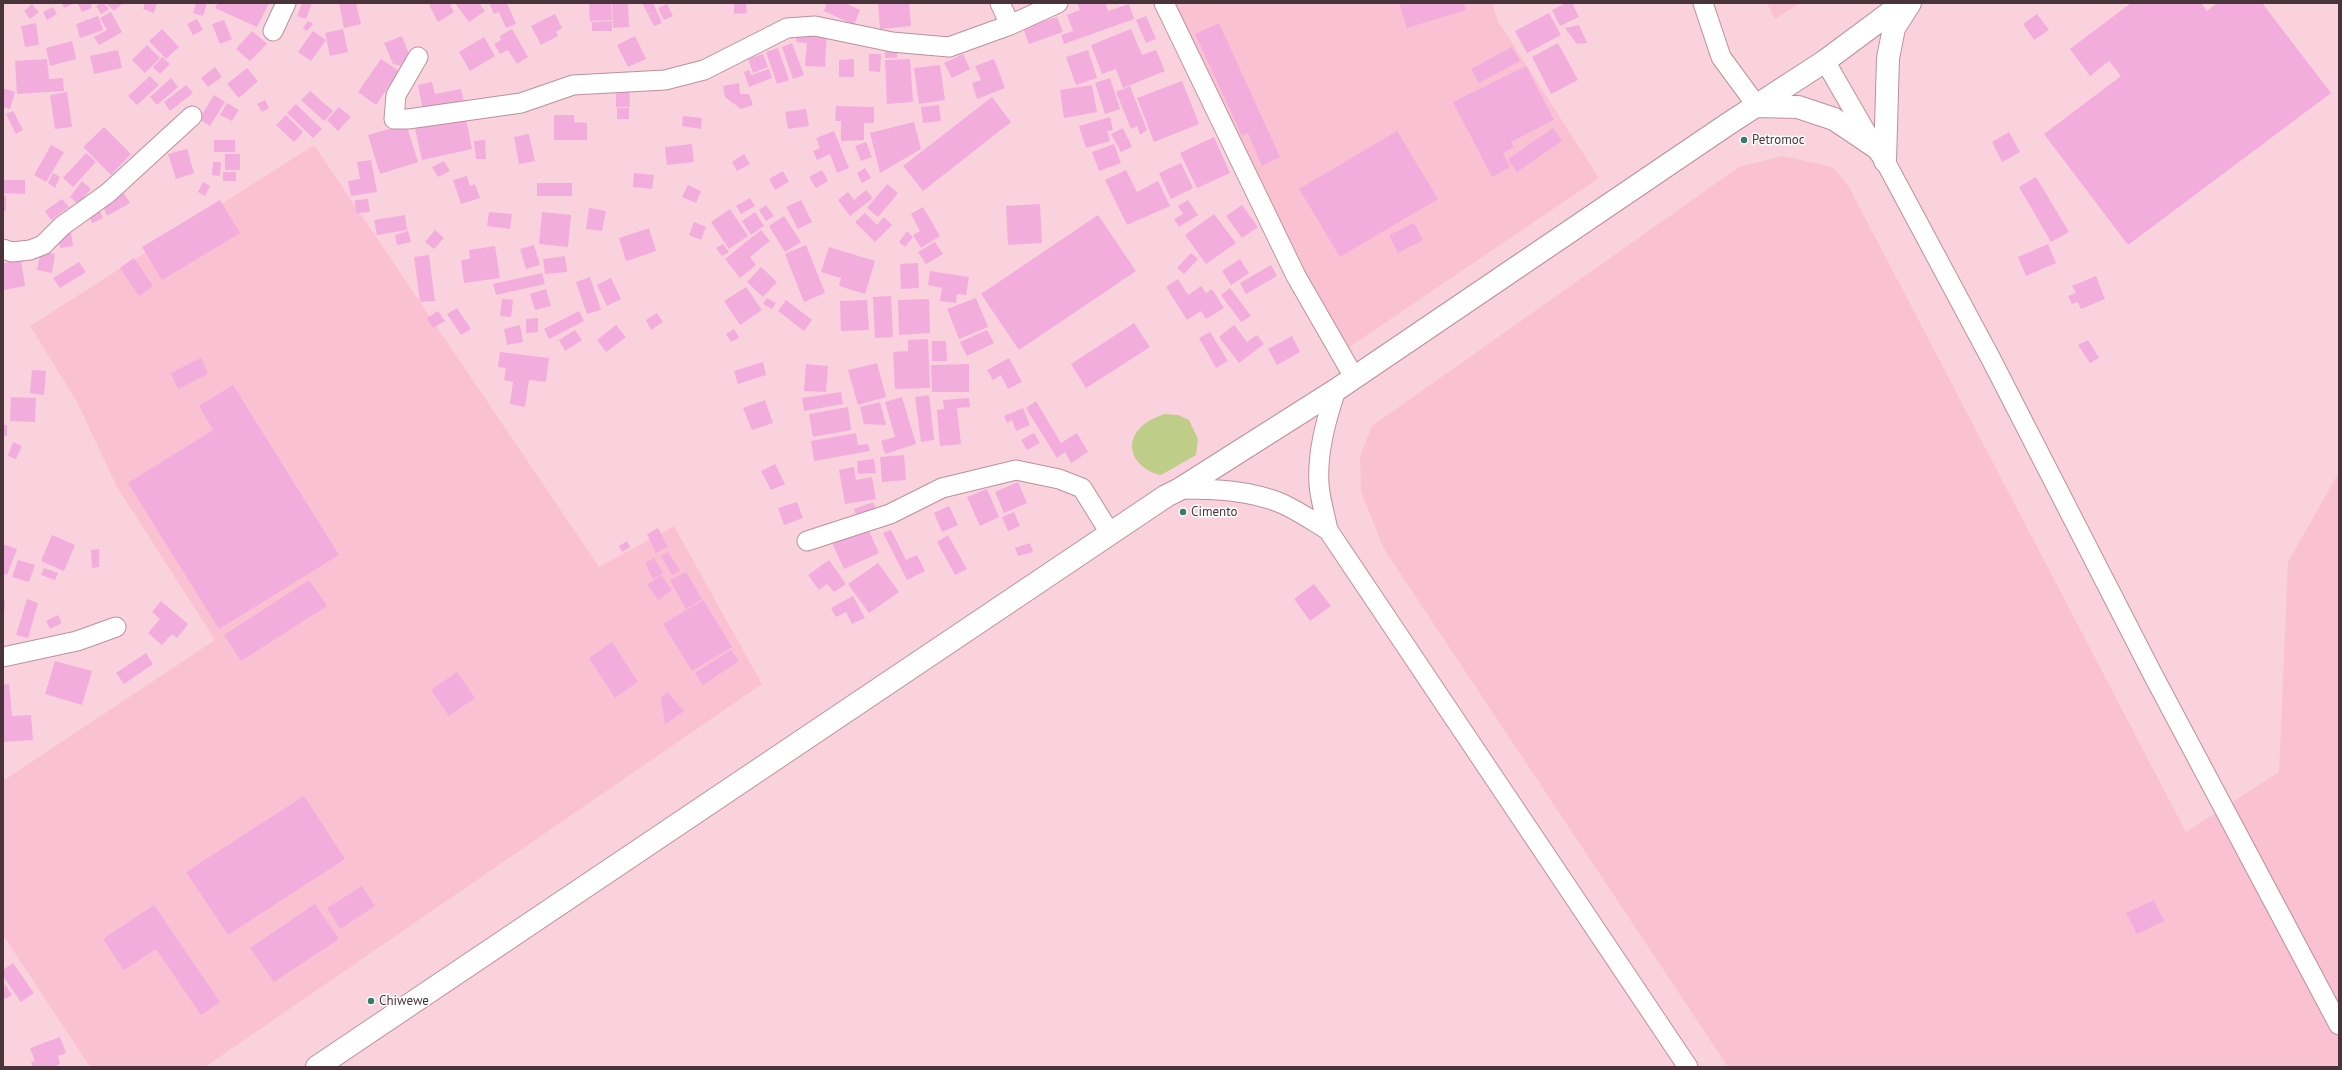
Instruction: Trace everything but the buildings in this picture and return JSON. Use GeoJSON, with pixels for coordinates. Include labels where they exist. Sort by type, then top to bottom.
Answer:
{"type":"FeatureCollection","features":[{"type":"Feature","properties":{"kind":"main road"},"geometry":{"type":"LineString","coordinates":[[317,1067],[1110,533],[1166,496],[1336,390],[1721,128],[1757,106],[1825,60],[1903,3]]}},
{"type":"Feature","properties":{"kind":"main road"},"geometry":{"type":"LineString","coordinates":[[1880,153],[1888,58],[1894,28],[1910,3]]}},
{"type":"Feature","properties":{"kind":"main road"},"geometry":{"type":"LineString","coordinates":[[1757,106],[1798,107],[1834,119],[1880,153]]}},
{"type":"Feature","properties":{"kind":"street"},"geometry":{"type":"LineString","coordinates":[[273,31],[286,3]]}},
{"type":"Feature","properties":{"kind":"street"},"geometry":{"type":"LineString","coordinates":[[1000,3],[1010,25]]}},
{"type":"Feature","properties":{"kind":"street"},"geometry":{"type":"LineString","coordinates":[[418,57],[396,95],[394,119],[408,119],[521,103],[573,85],[666,80],[704,70],[788,28],[815,26],[892,42],[949,47],[1010,25],[1058,3]]}},
{"type":"Feature","properties":{"kind":"street"},"geometry":{"type":"LineString","coordinates":[[1164,3],[1296,276],[1354,377]]}},
{"type":"Feature","properties":{"kind":"street"},"geometry":{"type":"LineString","coordinates":[[1703,3],[1721,57],[1757,106]]}},
{"type":"Feature","properties":{"kind":"street"},"geometry":{"type":"LineString","coordinates":[[1825,60],[1880,153],[1987,353],[2155,680],[2339,1025]]}},
{"type":"Feature","properties":{"kind":"street"},"geometry":{"type":"LineString","coordinates":[[3,249],[12,252],[30,250],[43,245],[62,226],[108,193],[192,116]]}},
{"type":"Feature","properties":{"kind":"street"},"geometry":{"type":"LineString","coordinates":[[1336,390],[1325,425],[1320,455],[1319,484],[1328,530],[1688,1067]]}},
{"type":"Feature","properties":{"kind":"street"},"geometry":{"type":"LineString","coordinates":[[807,541],[890,514],[942,488],[1016,470],[1059,479],[1082,488],[1110,533]]}},
{"type":"Feature","properties":{"kind":"street"},"geometry":{"type":"LineString","coordinates":[[1180,488],[1215,489],[1246,493],[1283,504],[1328,530]]}},
{"type":"Feature","properties":{"kind":"street"},"geometry":{"type":"LineString","coordinates":[[3,657],[77,641],[116,627]]}},
{"type":"Feature","properties":{"kind":"shaded area"},"geometry":{"type":"Polygon","coordinates":[[[1169,3],[1492,3],[1498,21],[1599,178],[1339,354],[1169,3]]]}},
{"type":"Feature","properties":{"kind":"shaded area"},"geometry":{"type":"Polygon","coordinates":[[[1767,3],[1800,3],[1775,19],[1767,3]]]}},
{"type":"Feature","properties":{"kind":"shaded area"},"geometry":{"type":"Polygon","coordinates":[[[314,145],[599,567],[674,526],[762,684],[205,1067],[90,1067],[3,935],[3,781],[215,640],[117,487],[77,402],[30,326],[314,145]]]}},
{"type":"Feature","properties":{"kind":"shaded area"},"geometry":{"type":"Polygon","coordinates":[[[1782,156],[1833,167],[1849,187],[2186,832],[2279,772],[2288,562],[2339,472],[2339,1067],[1728,1067],[1384,549],[1361,492],[1360,456],[1372,426],[1739,167],[1782,156]]]}},
{"type":"Feature","properties":{"kind":"green space"},"geometry":{"type":"Polygon","coordinates":[[[1164,414],[1178,415],[1189,420],[1198,439],[1196,455],[1161,475],[1153,473],[1140,464],[1132,451],[1132,443],[1140,428],[1145,423],[1164,414]]]}},
{"type":"Feature","properties":{"kind":"place","name":"Petromoc"},"geometry":{"type":"Point","coordinates":[1744,140]}},
{"type":"Feature","properties":{"kind":"place","name":"Cimento"},"geometry":{"type":"Point","coordinates":[1183,512]}},
{"type":"Feature","properties":{"kind":"place","name":"Chiwewe"},"geometry":{"type":"Point","coordinates":[371,1001]}}]}
